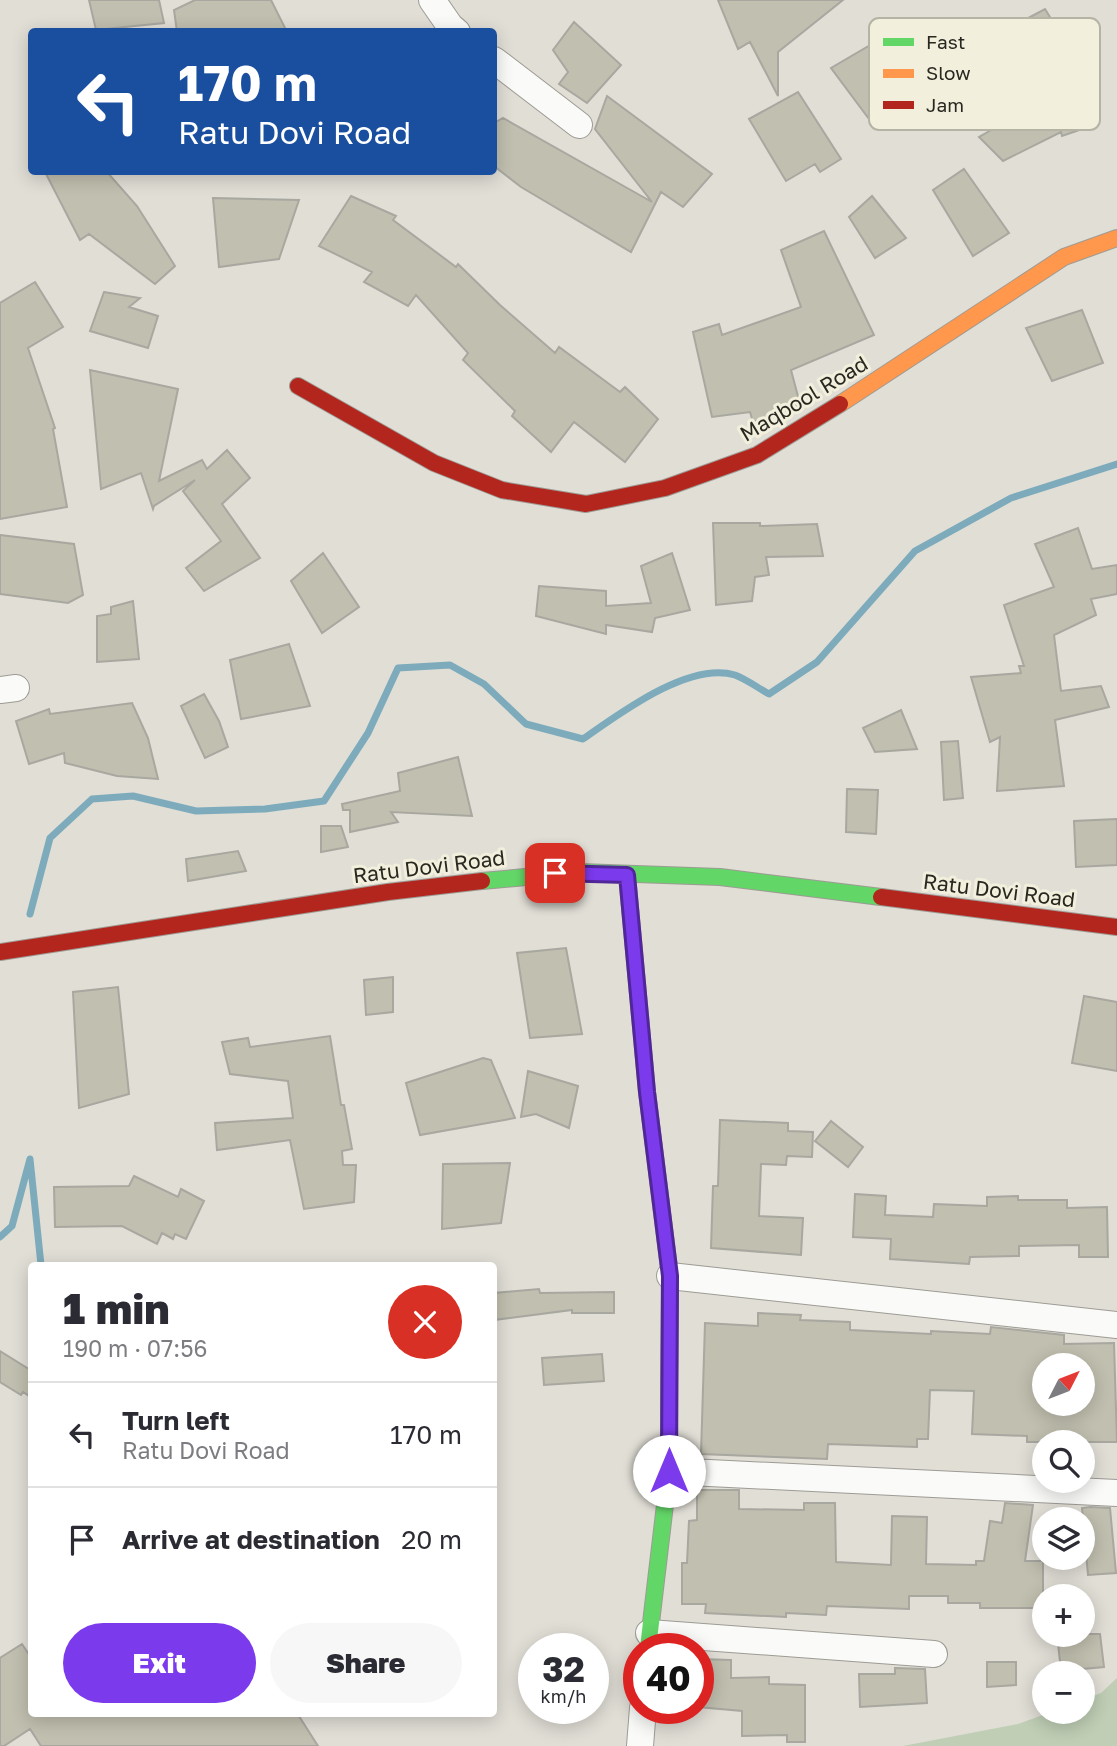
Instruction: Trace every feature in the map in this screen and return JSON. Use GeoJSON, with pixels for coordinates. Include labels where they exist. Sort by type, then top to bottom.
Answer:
{"type":"FeatureCollection","features":[{"type":"Feature","properties":{"kind":"street"},"geometry":{"type":"LineString","coordinates":[[432,0],[452,28]]}},
{"type":"Feature","properties":{"kind":"street"},"geometry":{"type":"LineString","coordinates":[[497,62],[579,125]]}},
{"type":"Feature","properties":{"kind":"street","name":"Maqbool Road"},"geometry":{"type":"LineString","coordinates":[[298,386],[434,463],[502,490],[586,504],[665,488],[757,455],[853,396],[1064,257],[1117,238]]}},
{"type":"Feature","properties":{"kind":"street","name":"Ratu Dovi Road"},"geometry":{"type":"LineString","coordinates":[[0,952],[388,892],[530,875],[580,872],[720,877],[1117,927]]}},
{"type":"Feature","properties":{"kind":"street"},"geometry":{"type":"LineString","coordinates":[[627,875],[647,1092],[670,1276],[669,1471],[649,1633]]}},
{"type":"Feature","properties":{"kind":"street"},"geometry":{"type":"LineString","coordinates":[[670,1276],[1117,1325]]}},
{"type":"Feature","properties":{"kind":"street"},"geometry":{"type":"LineString","coordinates":[[669,1471],[1117,1493]]}},
{"type":"Feature","properties":{"kind":"street"},"geometry":{"type":"LineString","coordinates":[[714,1644],[934,1654]]}},
{"type":"Feature","properties":{"kind":"street"},"geometry":{"type":"LineString","coordinates":[[640,1746],[642,1724]]}},
{"type":"Feature","properties":{"kind":"green space"},"geometry":{"type":"Polygon","coordinates":[[[1117,1678],[1117,1746],[903,1746],[1018,1724],[1032,1719],[1032,1724],[1095,1724],[1095,1695],[1117,1678]]]}},
{"type":"Feature","properties":{"kind":"building"},"geometry":{"type":"Polygon","coordinates":[[[89,0],[159,0],[164,23],[96,28],[89,0]]]}},
{"type":"Feature","properties":{"kind":"building"},"geometry":{"type":"Polygon","coordinates":[[[195,0],[271,0],[285,28],[176,28],[174,10],[195,0]]]}},
{"type":"Feature","properties":{"kind":"building"},"geometry":{"type":"Polygon","coordinates":[[[718,0],[843,0],[778,52],[778,96],[750,42],[738,49],[718,0]]]}},
{"type":"Feature","properties":{"kind":"building"},"geometry":{"type":"Polygon","coordinates":[[[1045,9],[1051,18],[1028,18],[1045,9]]]}},
{"type":"Feature","properties":{"kind":"building"},"geometry":{"type":"Polygon","coordinates":[[[574,22],[621,65],[587,103],[559,84],[568,72],[553,50],[574,22]]]}},
{"type":"Feature","properties":{"kind":"building"},"geometry":{"type":"Polygon","coordinates":[[[869,46],[869,119],[831,68],[869,46]]]}},
{"type":"Feature","properties":{"kind":"building"},"geometry":{"type":"Polygon","coordinates":[[[798,92],[841,159],[820,172],[815,164],[786,181],[749,119],[798,92]]]}},
{"type":"Feature","properties":{"kind":"building"},"geometry":{"type":"Polygon","coordinates":[[[607,96],[712,174],[683,207],[661,192],[631,252],[521,187],[497,168],[497,121],[503,118],[652,202],[595,129],[607,96]]]}},
{"type":"Feature","properties":{"kind":"building"},"geometry":{"type":"Polygon","coordinates":[[[991,130],[1079,130],[1062,136],[1061,132],[1003,161],[979,137],[991,130]]]}},
{"type":"Feature","properties":{"kind":"building"},"geometry":{"type":"Polygon","coordinates":[[[964,169],[1009,233],[973,256],[933,190],[964,169]]]}},
{"type":"Feature","properties":{"kind":"building"},"geometry":{"type":"Polygon","coordinates":[[[47,175],[110,175],[137,206],[175,266],[155,284],[89,234],[80,240],[47,175]]]}},
{"type":"Feature","properties":{"kind":"building"},"geometry":{"type":"Polygon","coordinates":[[[351,196],[396,216],[393,220],[456,267],[458,264],[555,353],[559,347],[620,392],[625,387],[658,419],[625,462],[574,422],[551,452],[512,416],[515,411],[463,360],[468,353],[416,295],[408,306],[364,282],[372,272],[319,246],[351,196]]]}},
{"type":"Feature","properties":{"kind":"building"},"geometry":{"type":"Polygon","coordinates":[[[872,196],[906,238],[875,258],[849,217],[872,196]]]}},
{"type":"Feature","properties":{"kind":"building"},"geometry":{"type":"Polygon","coordinates":[[[213,198],[299,200],[279,259],[219,267],[213,198]]]}},
{"type":"Feature","properties":{"kind":"building"},"geometry":{"type":"Polygon","coordinates":[[[824,231],[874,335],[791,370],[800,404],[795,407],[753,422],[750,412],[712,417],[693,332],[719,324],[722,335],[801,307],[781,250],[824,231]]]}},
{"type":"Feature","properties":{"kind":"building"},"geometry":{"type":"Polygon","coordinates":[[[35,282],[63,327],[28,348],[55,428],[53,429],[67,507],[0,519],[0,303],[35,282]]]}},
{"type":"Feature","properties":{"kind":"building"},"geometry":{"type":"Polygon","coordinates":[[[104,292],[140,298],[129,307],[158,316],[148,348],[90,331],[104,292]]]}},
{"type":"Feature","properties":{"kind":"building"},"geometry":{"type":"Polygon","coordinates":[[[1082,310],[1103,363],[1052,381],[1026,328],[1082,310]]]}},
{"type":"Feature","properties":{"kind":"building"},"geometry":{"type":"Polygon","coordinates":[[[90,370],[178,389],[159,481],[202,460],[207,469],[227,450],[250,478],[222,504],[260,558],[204,591],[186,568],[221,541],[183,491],[195,480],[153,509],[141,473],[101,489],[90,370]]]}},
{"type":"Feature","properties":{"kind":"building"},"geometry":{"type":"Polygon","coordinates":[[[713,523],[760,523],[760,526],[817,524],[823,556],[766,557],[769,575],[755,577],[752,601],[716,605],[713,523]]]}},
{"type":"Feature","properties":{"kind":"building"},"geometry":{"type":"Polygon","coordinates":[[[1078,528],[1092,569],[1117,565],[1117,594],[1091,599],[1096,615],[1054,635],[1061,691],[1101,686],[1109,707],[1055,720],[1064,786],[997,791],[1000,737],[990,742],[971,677],[1021,673],[1019,666],[1024,666],[1004,605],[1054,587],[1035,544],[1078,528]]]}},
{"type":"Feature","properties":{"kind":"building"},"geometry":{"type":"Polygon","coordinates":[[[0,535],[74,544],[83,595],[68,603],[0,594],[0,535]]]}},
{"type":"Feature","properties":{"kind":"building"},"geometry":{"type":"Polygon","coordinates":[[[323,553],[359,607],[322,633],[291,581],[323,553]]]}},
{"type":"Feature","properties":{"kind":"building"},"geometry":{"type":"Polygon","coordinates":[[[672,553],[690,610],[655,618],[652,632],[606,625],[606,634],[536,616],[539,586],[606,591],[606,606],[651,603],[641,566],[672,553]]]}},
{"type":"Feature","properties":{"kind":"building"},"geometry":{"type":"Polygon","coordinates":[[[133,601],[139,659],[97,662],[97,616],[111,614],[111,607],[133,601]]]}},
{"type":"Feature","properties":{"kind":"building"},"geometry":{"type":"Polygon","coordinates":[[[289,644],[310,706],[241,719],[230,660],[289,644]]]}},
{"type":"Feature","properties":{"kind":"building"},"geometry":{"type":"Polygon","coordinates":[[[204,694],[219,721],[228,747],[205,758],[181,706],[204,694]]]}},
{"type":"Feature","properties":{"kind":"building"},"geometry":{"type":"Polygon","coordinates":[[[132,703],[148,738],[158,779],[117,776],[65,763],[64,753],[29,764],[16,721],[49,709],[50,714],[132,703]]]}},
{"type":"Feature","properties":{"kind":"building"},"geometry":{"type":"Polygon","coordinates":[[[901,710],[917,749],[875,752],[863,728],[901,710]]]}},
{"type":"Feature","properties":{"kind":"building"},"geometry":{"type":"Polygon","coordinates":[[[958,741],[963,798],[944,800],[941,742],[958,741]]]}},
{"type":"Feature","properties":{"kind":"building"},"geometry":{"type":"Polygon","coordinates":[[[458,757],[472,816],[391,812],[398,822],[350,832],[350,810],[343,810],[342,804],[400,791],[398,773],[458,757]]]}},
{"type":"Feature","properties":{"kind":"building"},"geometry":{"type":"Polygon","coordinates":[[[847,789],[878,790],[876,834],[846,832],[847,789]]]}},
{"type":"Feature","properties":{"kind":"building"},"geometry":{"type":"Polygon","coordinates":[[[1117,819],[1117,865],[1076,867],[1074,821],[1117,819]]]}},
{"type":"Feature","properties":{"kind":"building"},"geometry":{"type":"Polygon","coordinates":[[[321,826],[341,826],[348,847],[321,852],[321,826]]]}},
{"type":"Feature","properties":{"kind":"building"},"geometry":{"type":"Polygon","coordinates":[[[238,851],[246,871],[188,881],[186,859],[238,851]]]}},
{"type":"Feature","properties":{"kind":"building"},"geometry":{"type":"Polygon","coordinates":[[[566,948],[582,1034],[530,1038],[517,953],[566,948]]]}},
{"type":"Feature","properties":{"kind":"building"},"geometry":{"type":"Polygon","coordinates":[[[393,977],[393,1012],[366,1015],[364,980],[393,977]]]}},
{"type":"Feature","properties":{"kind":"building"},"geometry":{"type":"Polygon","coordinates":[[[118,987],[129,1094],[79,1108],[73,992],[118,987]]]}},
{"type":"Feature","properties":{"kind":"building"},"geometry":{"type":"Polygon","coordinates":[[[1084,996],[1117,1002],[1117,1071],[1072,1063],[1084,996]]]}},
{"type":"Feature","properties":{"kind":"building"},"geometry":{"type":"Polygon","coordinates":[[[330,1036],[341,1105],[344,1105],[352,1149],[342,1151],[343,1165],[356,1165],[354,1202],[304,1209],[290,1140],[217,1150],[215,1123],[293,1118],[288,1081],[230,1074],[222,1042],[248,1038],[250,1047],[330,1036]]]}},
{"type":"Feature","properties":{"kind":"building"},"geometry":{"type":"Polygon","coordinates":[[[483,1058],[491,1060],[515,1118],[420,1135],[406,1083],[483,1058]]]}},
{"type":"Feature","properties":{"kind":"building"},"geometry":{"type":"Polygon","coordinates":[[[528,1071],[578,1086],[569,1128],[536,1114],[521,1117],[528,1071]]]}},
{"type":"Feature","properties":{"kind":"building"},"geometry":{"type":"Polygon","coordinates":[[[720,1120],[788,1123],[788,1131],[813,1132],[812,1157],[787,1156],[786,1165],[761,1164],[759,1216],[803,1218],[801,1255],[711,1248],[713,1186],[718,1186],[720,1120]]]}},
{"type":"Feature","properties":{"kind":"building"},"geometry":{"type":"Polygon","coordinates":[[[831,1121],[863,1147],[848,1167],[815,1141],[831,1121]]]}},
{"type":"Feature","properties":{"kind":"building"},"geometry":{"type":"Polygon","coordinates":[[[510,1163],[501,1223],[442,1229],[443,1164],[510,1163]]]}},
{"type":"Feature","properties":{"kind":"building"},"geometry":{"type":"Polygon","coordinates":[[[134,1176],[178,1197],[181,1189],[204,1201],[186,1239],[175,1234],[173,1239],[162,1233],[157,1244],[122,1226],[55,1227],[54,1187],[129,1186],[134,1176]]]}},
{"type":"Feature","properties":{"kind":"building"},"geometry":{"type":"Polygon","coordinates":[[[855,1194],[886,1196],[885,1215],[933,1217],[934,1204],[987,1206],[987,1197],[1018,1196],[1018,1200],[1067,1200],[1067,1208],[1107,1207],[1108,1257],[1079,1257],[1079,1245],[1019,1246],[1019,1256],[970,1257],[969,1264],[890,1259],[891,1239],[853,1237],[855,1194]]]}},
{"type":"Feature","properties":{"kind":"building"},"geometry":{"type":"Polygon","coordinates":[[[539,1289],[540,1293],[614,1292],[614,1313],[572,1313],[572,1310],[497,1320],[497,1293],[539,1289]]]}},
{"type":"Feature","properties":{"kind":"building"},"geometry":{"type":"Polygon","coordinates":[[[758,1313],[801,1315],[800,1320],[850,1322],[850,1330],[990,1334],[991,1327],[1064,1335],[1064,1344],[1114,1343],[1117,1442],[1095,1442],[1095,1430],[1032,1430],[1032,1442],[1027,1442],[1027,1436],[972,1434],[974,1391],[930,1390],[928,1439],[917,1439],[917,1447],[828,1444],[827,1459],[701,1454],[705,1323],[758,1326],[758,1313]]]}},
{"type":"Feature","properties":{"kind":"building"},"geometry":{"type":"Polygon","coordinates":[[[0,1351],[28,1368],[28,1395],[23,1392],[21,1395],[0,1382],[0,1351]]]}},
{"type":"Feature","properties":{"kind":"building"},"geometry":{"type":"Polygon","coordinates":[[[602,1354],[604,1381],[544,1385],[542,1358],[602,1354]]]}},
{"type":"Feature","properties":{"kind":"building"},"geometry":{"type":"Polygon","coordinates":[[[697,1490],[739,1490],[739,1509],[804,1510],[804,1503],[835,1503],[836,1562],[891,1565],[892,1516],[927,1517],[926,1564],[976,1565],[976,1561],[984,1561],[990,1521],[1002,1523],[1005,1503],[1033,1505],[1025,1561],[1032,1561],[1032,1570],[1043,1570],[1043,1584],[1032,1584],[1032,1608],[980,1608],[980,1603],[948,1603],[948,1596],[909,1596],[909,1609],[827,1606],[826,1615],[786,1613],[786,1617],[705,1613],[706,1604],[682,1604],[682,1563],[687,1563],[689,1521],[697,1520],[697,1490]]]}},
{"type":"Feature","properties":{"kind":"building"},"geometry":{"type":"Polygon","coordinates":[[[1095,1507],[1110,1508],[1116,1573],[1088,1575],[1088,1570],[1095,1570],[1095,1507]]]}},
{"type":"Feature","properties":{"kind":"building"},"geometry":{"type":"Polygon","coordinates":[[[1095,1634],[1100,1634],[1104,1667],[1095,1668],[1095,1661],[1060,1661],[1058,1647],[1095,1647],[1095,1634]]]}},
{"type":"Feature","properties":{"kind":"building"},"geometry":{"type":"Polygon","coordinates":[[[22,1644],[28,1653],[28,1717],[300,1717],[318,1746],[41,1746],[30,1729],[0,1746],[0,1658],[22,1644]]]}},
{"type":"Feature","properties":{"kind":"building"},"geometry":{"type":"Polygon","coordinates":[[[714,1659],[731,1660],[731,1678],[769,1677],[769,1684],[805,1685],[805,1742],[787,1742],[787,1735],[742,1736],[742,1711],[714,1708],[714,1659]]]}},
{"type":"Feature","properties":{"kind":"building"},"geometry":{"type":"Polygon","coordinates":[[[987,1662],[1016,1662],[1016,1685],[987,1687],[987,1662]]]}},
{"type":"Feature","properties":{"kind":"building"},"geometry":{"type":"Polygon","coordinates":[[[895,1668],[925,1669],[927,1703],[860,1707],[859,1674],[895,1674],[895,1668]]]}},
{"type":"Feature","properties":{"kind":"waterway"},"geometry":{"type":"LineString","coordinates":[[30,914],[50,838],[92,799],[133,796],[196,811],[265,809],[324,801],[368,733],[398,668],[450,665],[484,684],[526,724],[583,739],[655,692],[697,676],[717,673],[735,675],[769,694],[817,662],[915,551],[1011,498],[1117,464]]}},
{"type":"Feature","properties":{"kind":"waterway"},"geometry":{"type":"LineString","coordinates":[[0,1237],[12,1226],[30,1159],[41,1262]]}},
{"type":"Feature","properties":{"kind":"traffic: fast"},"geometry":{"type":"LineString","coordinates":[[482,881],[580,872],[720,877],[881,897]]}},
{"type":"Feature","properties":{"kind":"traffic: fast"},"geometry":{"type":"LineString","coordinates":[[650,1633],[669,1471],[669,1379]]}},
{"type":"Feature","properties":{"kind":"traffic: slow"},"geometry":{"type":"LineString","coordinates":[[840,404],[1064,257],[1117,238]]}},
{"type":"Feature","properties":{"kind":"traffic: slow"},"geometry":{"type":"LineString","coordinates":[[627,875],[647,1092],[670,1276],[669,1379]]}},
{"type":"Feature","properties":{"kind":"traffic: jam"},"geometry":{"type":"LineString","coordinates":[[298,386],[434,463],[502,490],[586,504],[665,488],[757,455],[840,404]]}},
{"type":"Feature","properties":{"kind":"traffic: jam"},"geometry":{"type":"LineString","coordinates":[[0,952],[388,892],[482,881]]}},
{"type":"Feature","properties":{"kind":"traffic: jam"},"geometry":{"type":"LineString","coordinates":[[881,897],[1117,927]]}},
{"type":"Feature","properties":{"kind":"route"},"geometry":{"type":"LineString","coordinates":[[555,873],[627,875],[647,1092],[670,1276],[669,1471]]}}]}
